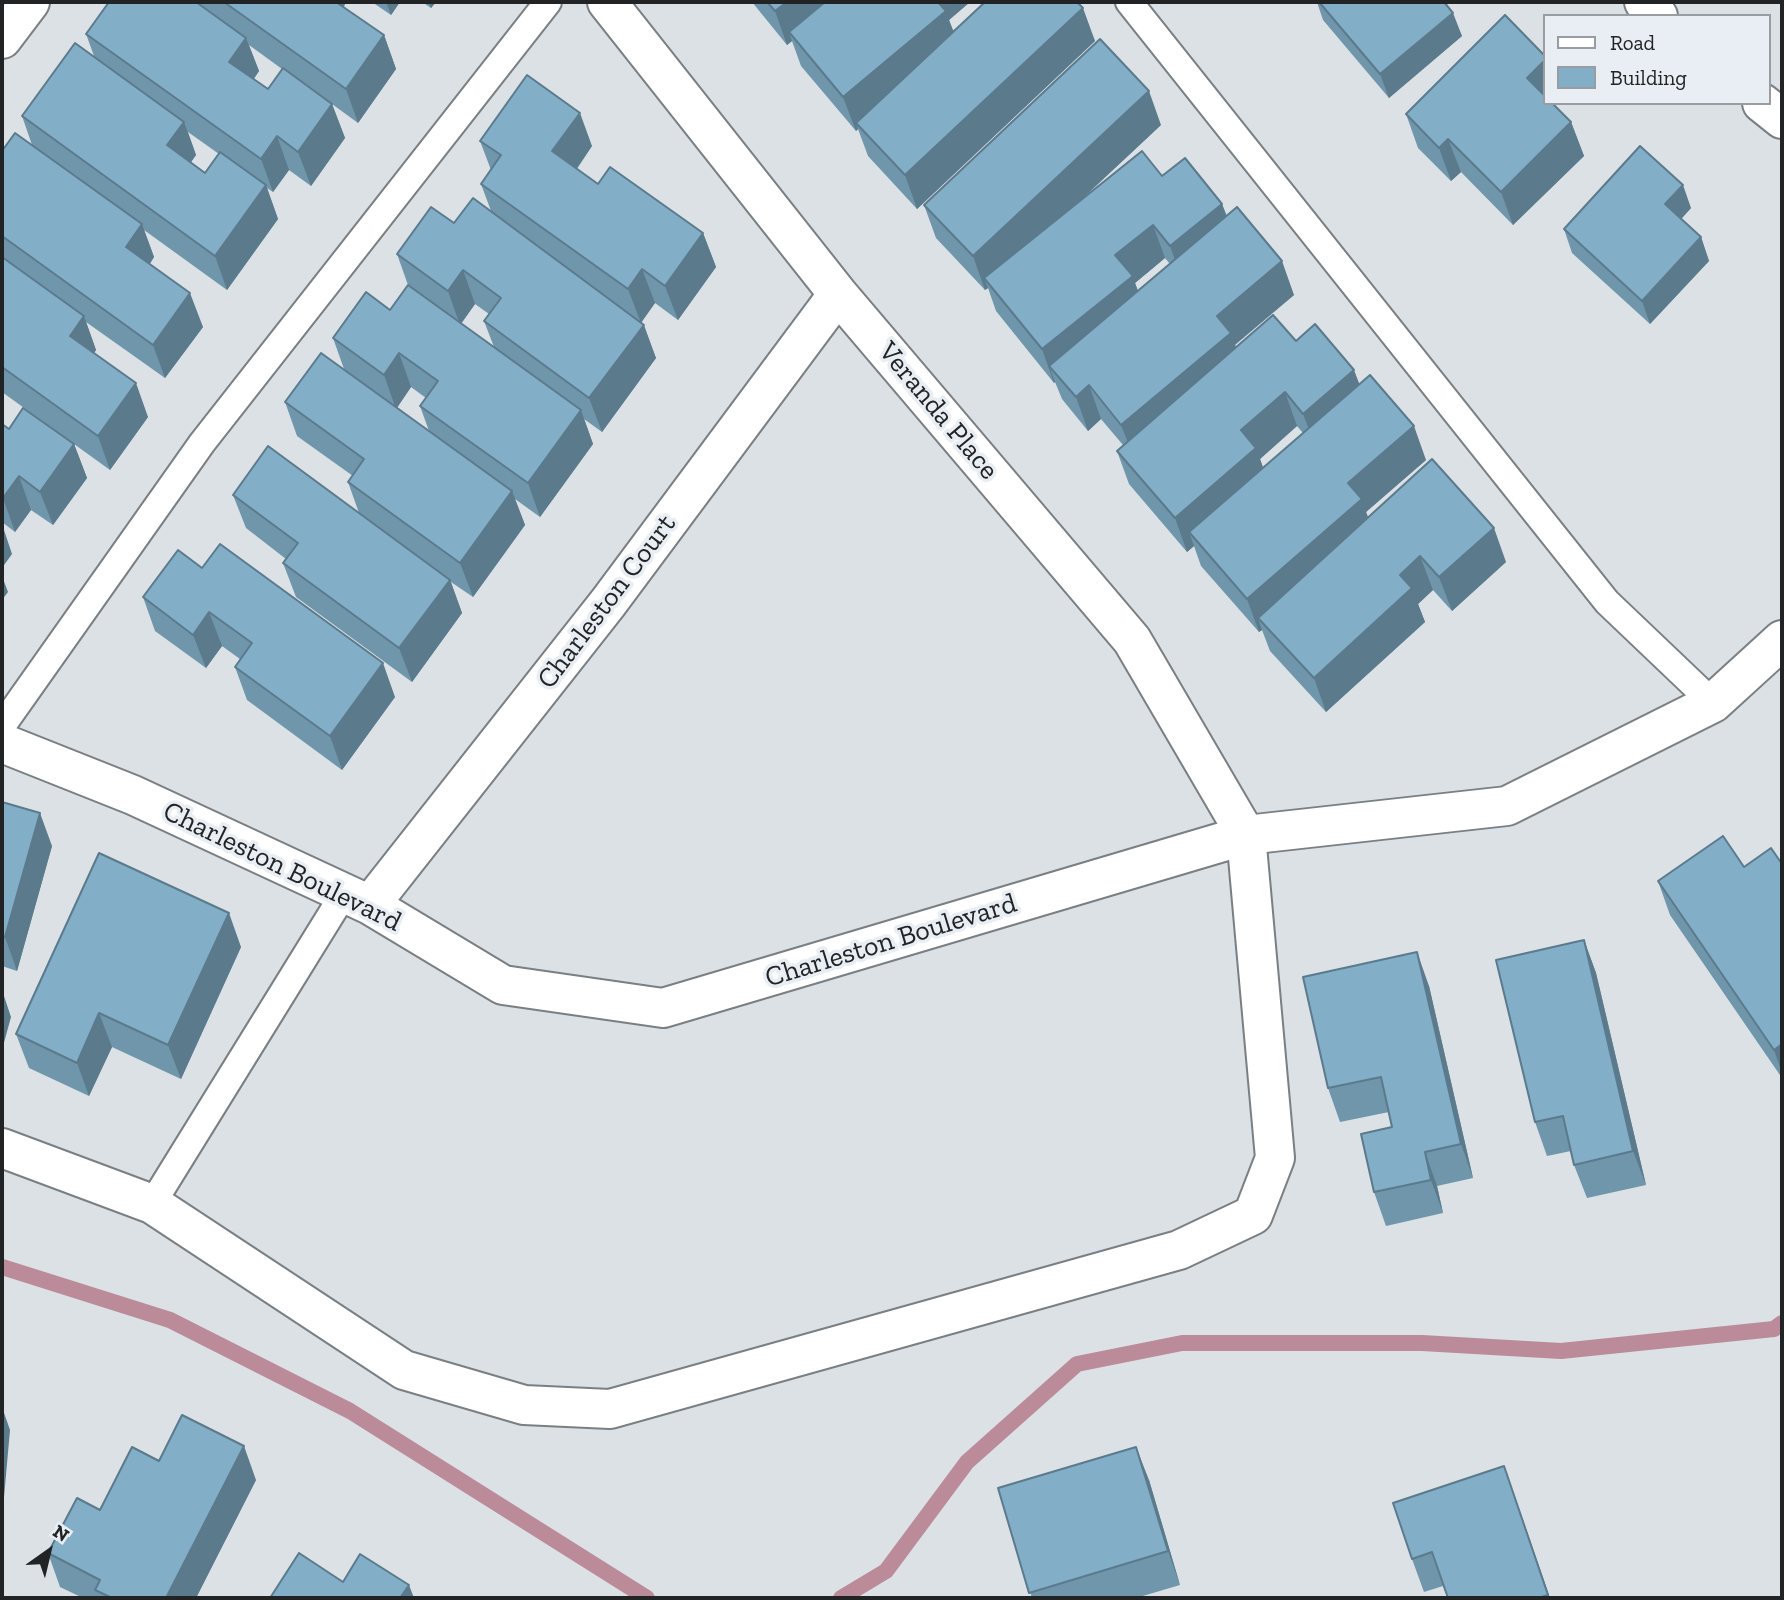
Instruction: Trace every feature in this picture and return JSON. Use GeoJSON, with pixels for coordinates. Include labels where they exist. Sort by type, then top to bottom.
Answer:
{"type":"FeatureCollection","features":[{"type":"Feature","properties":{"kind":"street"},"geometry":{"type":"LineString","coordinates":[[2,39],[30,2]]}},
{"type":"Feature","properties":{"kind":"street","name":"Veranda Place"},"geometry":{"type":"LineString","coordinates":[[607,2],[838,294],[1132,640],[1246,835]]}},
{"type":"Feature","properties":{"kind":"street"},"geometry":{"type":"LineString","coordinates":[[1764,105],[1782,119]]}},
{"type":"Feature","properties":{"kind":"street","name":"Charleston Court"},"geometry":{"type":"LineString","coordinates":[[358,898],[608,603],[838,294]]}},
{"type":"Feature","properties":{"kind":"street","name":"Charleston Boulevard"},"geometry":{"type":"LineString","coordinates":[[2,743],[133,795],[358,898],[503,985],[663,1008],[1246,835],[1507,806],[1713,704],[1782,640]]}},
{"type":"Feature","properties":{"kind":"street"},"geometry":{"type":"LineString","coordinates":[[2,1148],[152,1204],[404,1370],[524,1405],[610,1409],[1179,1250],[1253,1215],[1275,1158],[1246,835]]}},
{"type":"Feature","properties":{"kind":"lane"},"geometry":{"type":"LineString","coordinates":[[2,726],[202,443],[548,2]]}},
{"type":"Feature","properties":{"kind":"lane"},"geometry":{"type":"LineString","coordinates":[[1129,2],[1607,602],[1713,704]]}},
{"type":"Feature","properties":{"kind":"lane"},"geometry":{"type":"LineString","coordinates":[[152,1204],[358,898]]}},
{"type":"Feature","properties":{"kind":"building"},"geometry":{"type":"Polygon","coordinates":[[[109,2],[196,2],[246,38],[229,62],[268,89],[283,68],[332,104],[298,152],[277,136],[261,159],[86,34],[109,2]]]}},
{"type":"Feature","properties":{"kind":"building"},"geometry":{"type":"Polygon","coordinates":[[[224,2],[336,2],[384,35],[346,89],[224,2]]]}},
{"type":"Feature","properties":{"kind":"building"},"geometry":{"type":"Polygon","coordinates":[[[767,2],[787,2],[775,11],[767,2]]]}},
{"type":"Feature","properties":{"kind":"building"},"geometry":{"type":"Polygon","coordinates":[[[825,2],[938,2],[946,11],[843,97],[789,32],[825,2]]]}},
{"type":"Feature","properties":{"kind":"building"},"geometry":{"type":"Polygon","coordinates":[[[985,2],[1077,2],[1083,8],[905,175],[856,123],[985,2]]]}},
{"type":"Feature","properties":{"kind":"building"},"geometry":{"type":"Polygon","coordinates":[[[1319,2],[1444,2],[1453,13],[1380,74],[1319,2]]]}},
{"type":"Feature","properties":{"kind":"building"},"geometry":{"type":"Polygon","coordinates":[[[1505,15],[1542,53],[1542,63],[1527,78],[1542,93],[1542,105],[1554,105],[1571,122],[1501,192],[1448,139],[1439,148],[1406,114],[1505,15]]]}},
{"type":"Feature","properties":{"kind":"building"},"geometry":{"type":"Polygon","coordinates":[[[1100,39],[1149,91],[973,256],[924,205],[1100,39]]]}},
{"type":"Feature","properties":{"kind":"building"},"geometry":{"type":"Polygon","coordinates":[[[75,43],[184,122],[167,145],[205,173],[220,152],[266,185],[215,256],[22,116],[75,43]]]}},
{"type":"Feature","properties":{"kind":"building"},"geometry":{"type":"Polygon","coordinates":[[[527,75],[580,113],[552,151],[598,184],[610,167],[703,233],[665,286],[642,269],[628,289],[481,184],[501,155],[480,141],[527,75]]]}},
{"type":"Feature","properties":{"kind":"building"},"geometry":{"type":"Polygon","coordinates":[[[15,133],[142,224],[126,247],[190,293],[153,345],[2,236],[2,151],[15,133]]]}},
{"type":"Feature","properties":{"kind":"building"},"geometry":{"type":"Polygon","coordinates":[[[1640,146],[1683,185],[1665,204],[1701,237],[1642,301],[1564,229],[1640,146]]]}},
{"type":"Feature","properties":{"kind":"building"},"geometry":{"type":"Polygon","coordinates":[[[1142,151],[1162,176],[1185,158],[1222,204],[1170,246],[1153,225],[1115,255],[1133,276],[1042,349],[984,278],[1142,151]]]}},
{"type":"Feature","properties":{"kind":"building"},"geometry":{"type":"Polygon","coordinates":[[[473,198],[644,325],[589,398],[484,321],[501,298],[463,270],[448,291],[397,254],[431,207],[454,223],[473,198]]]}},
{"type":"Feature","properties":{"kind":"building"},"geometry":{"type":"Polygon","coordinates":[[[1237,207],[1282,261],[1217,316],[1231,333],[1121,425],[1089,385],[1076,397],[1049,366],[1237,207]]]}},
{"type":"Feature","properties":{"kind":"building"},"geometry":{"type":"Polygon","coordinates":[[[2,257],[84,316],[70,336],[136,383],[98,436],[2,367],[2,257]]]}},
{"type":"Feature","properties":{"kind":"building"},"geometry":{"type":"Polygon","coordinates":[[[408,285],[581,410],[528,483],[420,406],[438,381],[399,353],[384,375],[333,338],[366,292],[390,310],[408,285]]]}},
{"type":"Feature","properties":{"kind":"building"},"geometry":{"type":"Polygon","coordinates":[[[1273,315],[1296,341],[1315,324],[1354,370],[1303,414],[1285,392],[1241,430],[1256,448],[1175,518],[1117,451],[1273,315]]]}},
{"type":"Feature","properties":{"kind":"building"},"geometry":{"type":"Polygon","coordinates":[[[321,353],[512,491],[460,563],[348,482],[364,459],[285,402],[321,353]]]}},
{"type":"Feature","properties":{"kind":"building"},"geometry":{"type":"Polygon","coordinates":[[[1370,375],[1414,426],[1348,483],[1362,499],[1247,599],[1189,532],[1370,375]]]}},
{"type":"Feature","properties":{"kind":"building"},"geometry":{"type":"Polygon","coordinates":[[[23,408],[74,444],[40,492],[19,476],[3,498],[2,424],[9,429],[23,408]]]}},
{"type":"Feature","properties":{"kind":"building"},"geometry":{"type":"Polygon","coordinates":[[[268,446],[450,580],[399,648],[283,563],[298,543],[233,495],[268,446]]]}},
{"type":"Feature","properties":{"kind":"building"},"geometry":{"type":"Polygon","coordinates":[[[1432,459],[1494,528],[1439,577],[1420,556],[1400,575],[1412,588],[1314,678],[1258,618],[1432,459]]]}},
{"type":"Feature","properties":{"kind":"building"},"geometry":{"type":"Polygon","coordinates":[[[220,544],[383,663],[330,736],[235,667],[252,643],[209,612],[193,635],[143,597],[178,550],[202,568],[220,544]]]}},
{"type":"Feature","properties":{"kind":"building"},"geometry":{"type":"Polygon","coordinates":[[[2,802],[40,813],[5,937],[2,936],[2,802]]]}},
{"type":"Feature","properties":{"kind":"building"},"geometry":{"type":"Polygon","coordinates":[[[1723,836],[1744,867],[1771,848],[1782,864],[1782,1044],[1774,1050],[1658,881],[1723,836]]]}},
{"type":"Feature","properties":{"kind":"building"},"geometry":{"type":"Polygon","coordinates":[[[99,853],[229,913],[168,1045],[99,1013],[77,1063],[16,1034],[99,853]]]}},
{"type":"Feature","properties":{"kind":"building"},"geometry":{"type":"Polygon","coordinates":[[[1584,940],[1633,1151],[1574,1165],[1563,1116],[1535,1122],[1496,960],[1584,940]]]}},
{"type":"Feature","properties":{"kind":"building"},"geometry":{"type":"Polygon","coordinates":[[[1417,952],[1461,1144],[1425,1152],[1431,1180],[1374,1192],[1361,1134],[1392,1127],[1381,1077],[1328,1088],[1303,977],[1417,952]]]}},
{"type":"Feature","properties":{"kind":"building"},"geometry":{"type":"Polygon","coordinates":[[[182,1415],[244,1446],[166,1598],[112,1598],[95,1590],[100,1580],[48,1553],[77,1498],[100,1510],[132,1447],[159,1461],[182,1415]]]}},
{"type":"Feature","properties":{"kind":"building"},"geometry":{"type":"Polygon","coordinates":[[[1136,1447],[1168,1551],[1029,1593],[998,1488],[1136,1447]]]}},
{"type":"Feature","properties":{"kind":"building"},"geometry":{"type":"Polygon","coordinates":[[[1504,1466],[1548,1595],[1538,1598],[1448,1598],[1432,1552],[1412,1559],[1393,1503],[1504,1466]]]}},
{"type":"Feature","properties":{"kind":"building"},"geometry":{"type":"Polygon","coordinates":[[[299,1553],[343,1582],[360,1554],[409,1585],[400,1598],[270,1598],[299,1553]]]}},
{"type":"Feature","properties":{"kind":"waterway"},"geometry":{"type":"LineString","coordinates":[[2,1267],[170,1320],[350,1411],[647,1598]]}},
{"type":"Feature","properties":{"kind":"waterway"},"geometry":{"type":"LineString","coordinates":[[841,1598],[886,1571],[967,1462],[1077,1364],[1182,1343],[1422,1343],[1561,1351],[1774,1329],[1782,1323]]}}]}
